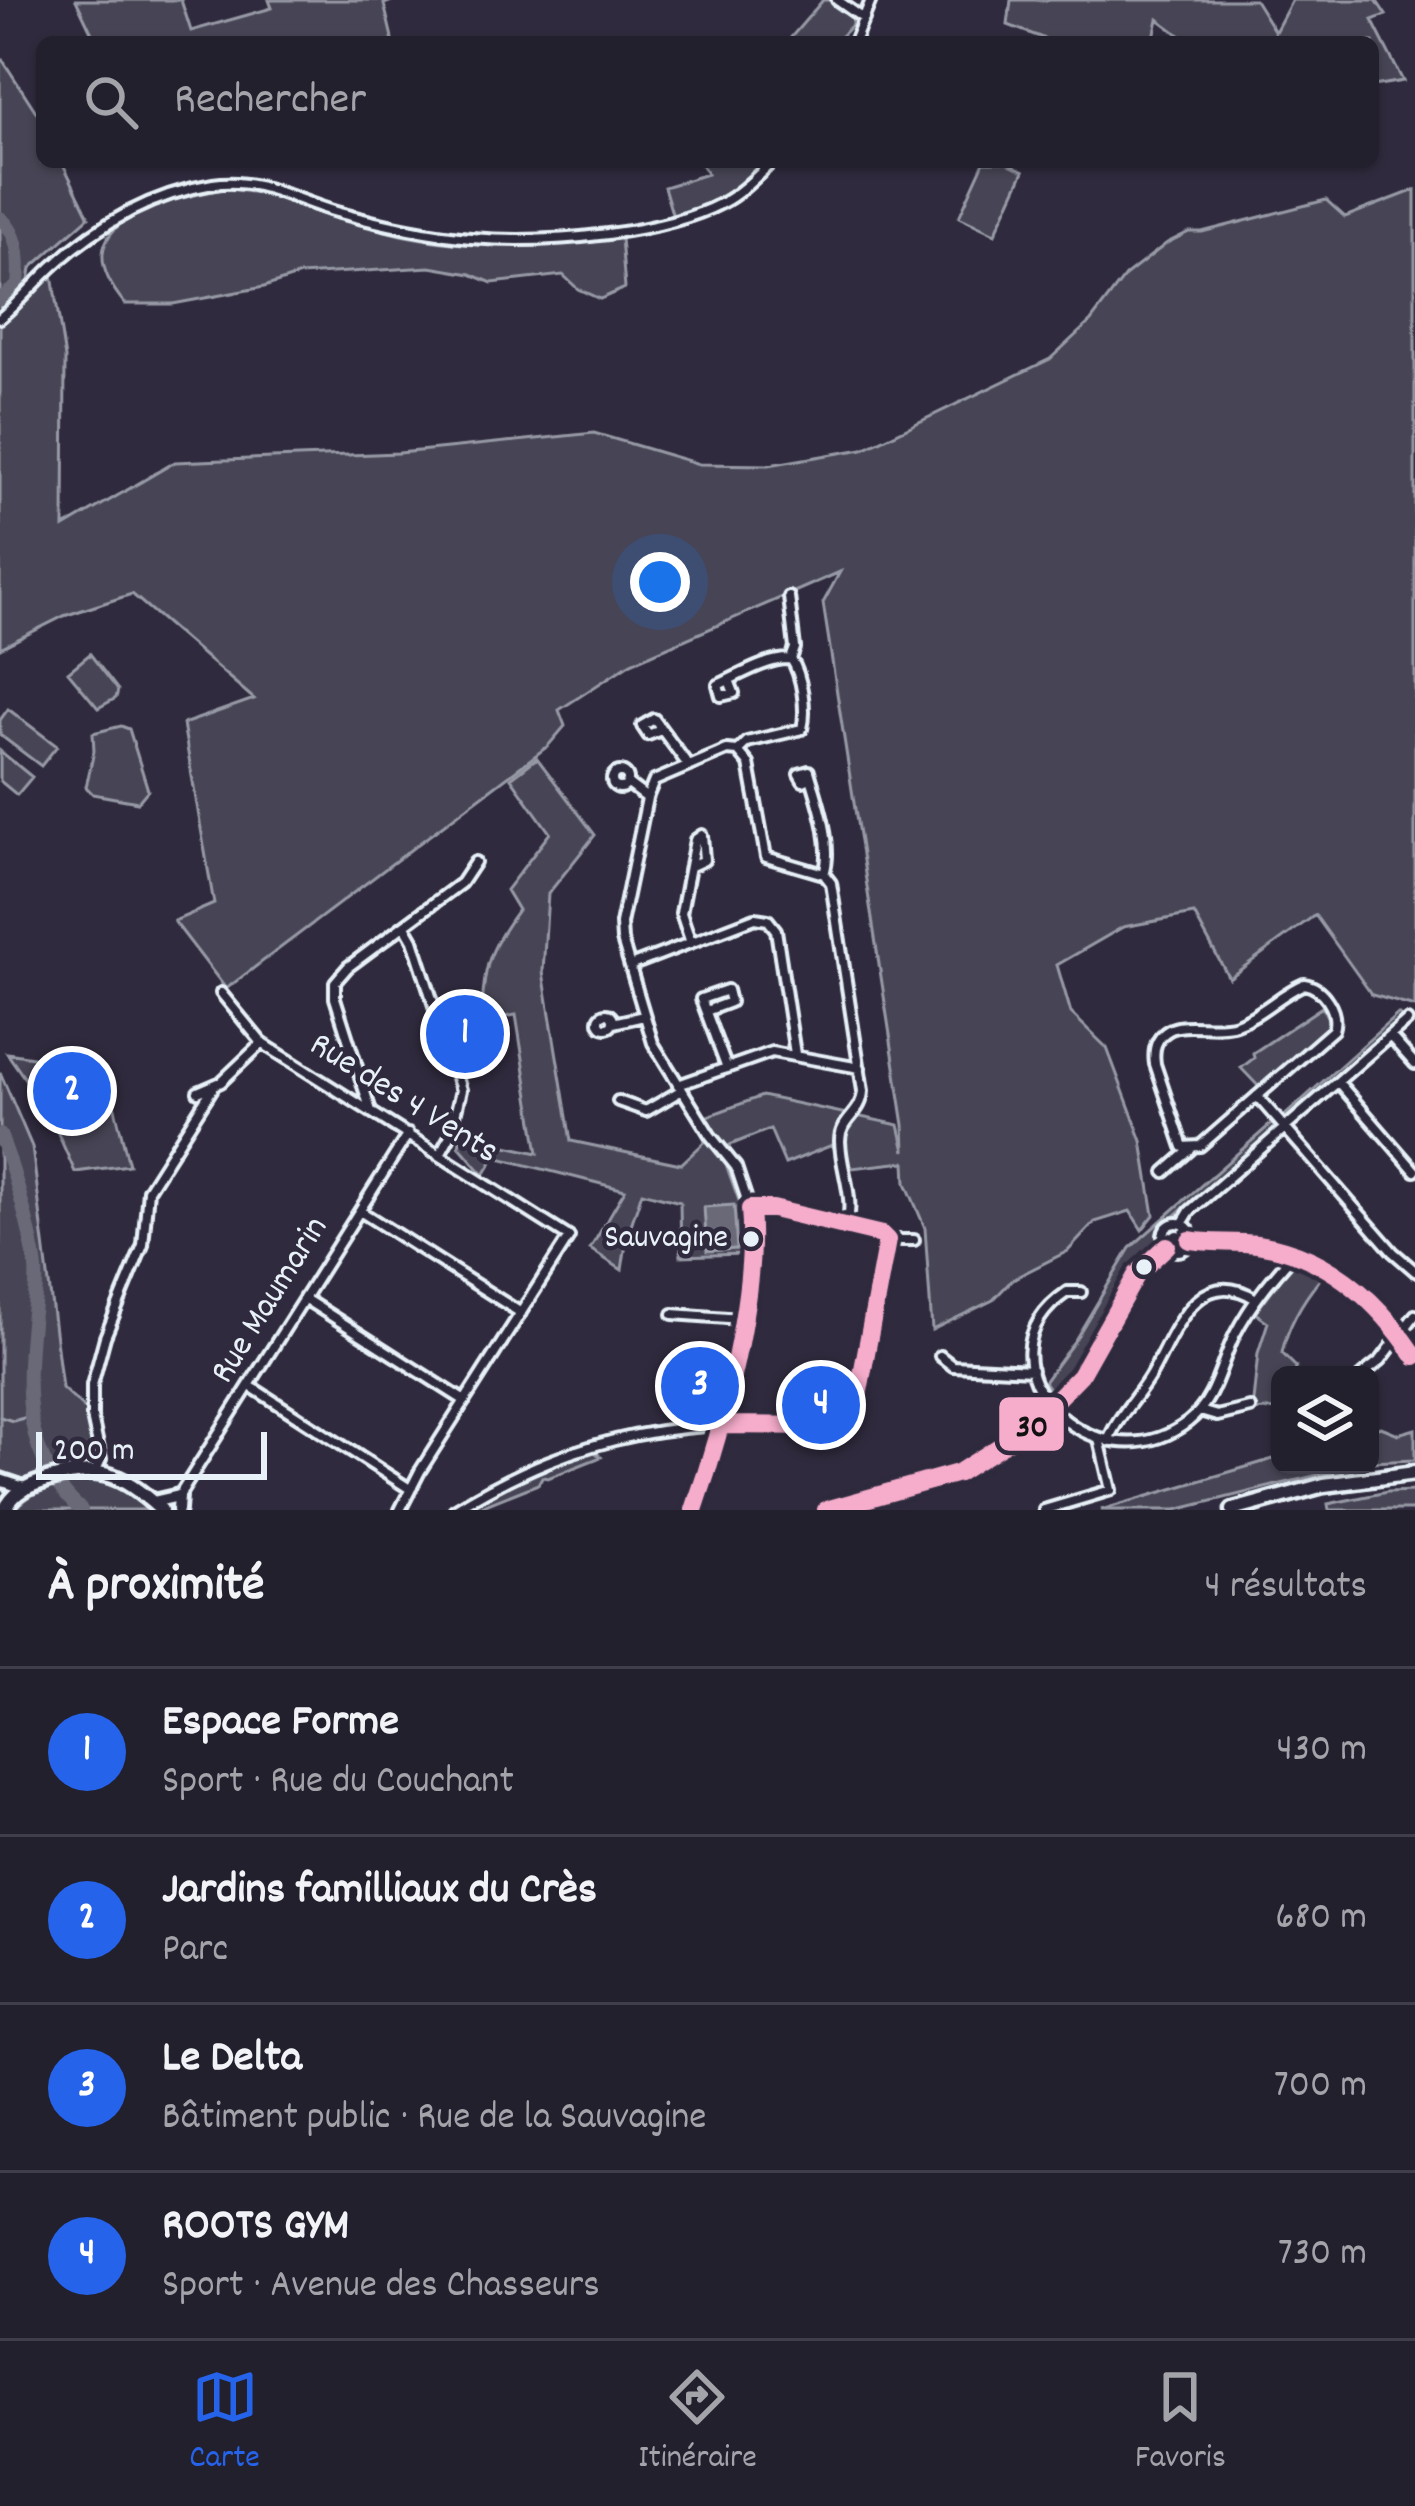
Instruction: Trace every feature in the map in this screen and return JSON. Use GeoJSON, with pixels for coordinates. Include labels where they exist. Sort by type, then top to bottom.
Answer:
{"type":"FeatureCollection","features":[{"type":"Feature","properties":{"kind":"main road"},"geometry":{"type":"LineString","coordinates":[[28,1486],[6,1506],[0,1483],[28,1486],[89,1470],[157,1506],[179,1503]]}},
{"type":"Feature","properties":{"kind":"main road"},"geometry":{"type":"LineString","coordinates":[[1233,1510],[1324,1485],[1415,1474]]}},
{"type":"Feature","properties":{"kind":"street"},"geometry":{"type":"LineString","coordinates":[[837,0],[864,19]]}},
{"type":"Feature","properties":{"kind":"street"},"geometry":{"type":"LineString","coordinates":[[857,36],[871,0]]}},
{"type":"Feature","properties":{"kind":"street"},"geometry":{"type":"LineString","coordinates":[[0,318],[79,243],[117,218],[170,195],[215,183],[248,183],[419,233],[521,243],[661,225],[707,211],[765,168]]}},
{"type":"Feature","properties":{"kind":"street"},"geometry":{"type":"LineString","coordinates":[[789,596],[795,648],[791,659]]}},
{"type":"Feature","properties":{"kind":"street"},"geometry":{"type":"LineString","coordinates":[[729,680],[781,658],[791,659]]}},
{"type":"Feature","properties":{"kind":"street"},"geometry":{"type":"LineString","coordinates":[[737,751],[747,742],[802,729],[805,719],[797,668],[791,659]]}},
{"type":"Feature","properties":{"kind":"street"},"geometry":{"type":"LineString","coordinates":[[661,730],[688,765]]}},
{"type":"Feature","properties":{"kind":"street"},"geometry":{"type":"LineString","coordinates":[[694,1510],[714,1455],[740,1318],[753,1247],[750,1210],[733,1161],[710,1135],[653,1043],[621,924],[654,781],[727,750],[737,751],[749,764],[766,857],[824,874],[831,883],[862,1102],[840,1136],[852,1205],[847,1227]]}},
{"type":"Feature","properties":{"kind":"street"},"geometry":{"type":"LineString","coordinates":[[810,778],[828,861],[824,874]]}},
{"type":"Feature","properties":{"kind":"street"},"geometry":{"type":"LineString","coordinates":[[627,783],[647,798]]}},
{"type":"Feature","properties":{"kind":"street"},"geometry":{"type":"LineString","coordinates":[[371,1111],[334,982],[347,967],[461,884],[475,862]]}},
{"type":"Feature","properties":{"kind":"street"},"geometry":{"type":"LineString","coordinates":[[691,866],[681,914],[691,944]]}},
{"type":"Feature","properties":{"kind":"street"},"geometry":{"type":"LineString","coordinates":[[630,966],[754,918],[774,924],[795,1054]]}},
{"type":"Feature","properties":{"kind":"street"},"geometry":{"type":"LineString","coordinates":[[405,926],[461,1090],[450,1136],[440,1154]]}},
{"type":"Feature","properties":{"kind":"street"},"geometry":{"type":"LineString","coordinates":[[1165,1172],[1334,1027],[1334,1012],[1314,986],[1298,986],[1242,1022],[1213,1029],[1181,1026],[1160,1037],[1155,1064],[1178,1140],[1192,1148]]}},
{"type":"Feature","properties":{"kind":"street","name":"Rue des 4 Vents"},"geometry":{"type":"LineString","coordinates":[[221,993],[262,1043],[569,1238],[521,1313]]}},
{"type":"Feature","properties":{"kind":"street"},"geometry":{"type":"LineString","coordinates":[[706,1011],[727,1066]]}},
{"type":"Feature","properties":{"kind":"street"},"geometry":{"type":"LineString","coordinates":[[613,1023],[644,1016]]}},
{"type":"Feature","properties":{"kind":"street"},"geometry":{"type":"LineString","coordinates":[[1408,1021],[1190,1211],[1182,1224],[1166,1228],[1163,1237],[1167,1246],[1180,1250],[1190,1240],[1259,1244],[1295,1253],[1364,1290],[1402,1333],[1415,1357]]}},
{"type":"Feature","properties":{"kind":"street"},"geometry":{"type":"LineString","coordinates":[[1390,1036],[1415,1064]]}},
{"type":"Feature","properties":{"kind":"street"},"geometry":{"type":"LineString","coordinates":[[89,1470],[101,1459],[92,1417],[92,1385],[142,1245],[148,1190],[213,1088],[262,1043]]}},
{"type":"Feature","properties":{"kind":"street"},"geometry":{"type":"LineString","coordinates":[[618,1101],[646,1111],[680,1087],[764,1053],[795,1054],[860,1068]]}},
{"type":"Feature","properties":{"kind":"street"},"geometry":{"type":"LineString","coordinates":[[1338,1082],[1415,1171]]}},
{"type":"Feature","properties":{"kind":"street"},"geometry":{"type":"LineString","coordinates":[[198,1092],[213,1088]]}},
{"type":"Feature","properties":{"kind":"street"},"geometry":{"type":"LineString","coordinates":[[1257,1096],[1415,1271]]}},
{"type":"Feature","properties":{"kind":"street","name":"Rue Maumarin"},"geometry":{"type":"LineString","coordinates":[[179,1503],[408,1135]]}},
{"type":"Feature","properties":{"kind":"street"},"geometry":{"type":"LineString","coordinates":[[750,1210],[772,1209],[882,1234],[887,1240]]}},
{"type":"Feature","properties":{"kind":"street"},"geometry":{"type":"LineString","coordinates":[[360,1211],[521,1313],[400,1510]]}},
{"type":"Feature","properties":{"kind":"street"},"geometry":{"type":"LineString","coordinates":[[1182,1224],[1190,1240]]}},
{"type":"Feature","properties":{"kind":"street"},"geometry":{"type":"LineString","coordinates":[[887,1240],[914,1240]]}},
{"type":"Feature","properties":{"kind":"street"},"geometry":{"type":"LineString","coordinates":[[454,1510],[502,1480],[586,1445],[742,1422],[835,1426],[849,1419],[856,1408],[887,1240]]}},
{"type":"Feature","properties":{"kind":"street"},"geometry":{"type":"LineString","coordinates":[[826,1510],[958,1474],[1003,1446],[1050,1407],[1094,1353],[1137,1274],[1167,1246]]}},
{"type":"Feature","properties":{"kind":"street"},"geometry":{"type":"LineString","coordinates":[[1082,1292],[1067,1292],[1041,1317],[1031,1342],[1032,1370],[1050,1407],[1070,1425],[1104,1440],[1153,1439],[1200,1411],[1256,1299],[1295,1253]]}},
{"type":"Feature","properties":{"kind":"street"},"geometry":{"type":"LineString","coordinates":[[1044,1510],[1111,1490],[1104,1440],[1186,1309],[1199,1298],[1222,1291],[1256,1299]]}},
{"type":"Feature","properties":{"kind":"street"},"geometry":{"type":"LineString","coordinates":[[305,1299],[465,1401]]}},
{"type":"Feature","properties":{"kind":"street"},"geometry":{"type":"LineString","coordinates":[[673,1314],[740,1318]]}},
{"type":"Feature","properties":{"kind":"street"},"geometry":{"type":"LineString","coordinates":[[1371,1366],[1415,1315]]}},
{"type":"Feature","properties":{"kind":"street"},"geometry":{"type":"LineString","coordinates":[[940,1356],[952,1366],[1032,1370]]}},
{"type":"Feature","properties":{"kind":"street"},"geometry":{"type":"LineString","coordinates":[[250,1386],[410,1489]]}},
{"type":"Feature","properties":{"kind":"street"},"geometry":{"type":"LineString","coordinates":[[1200,1411],[1217,1416],[1250,1408]]}},
{"type":"Feature","properties":{"kind":"shaded area"},"geometry":{"type":"Polygon","coordinates":[[[76,0],[181,0],[191,31],[272,8],[269,0],[394,0],[384,4],[392,36],[93,36],[76,0]]]}},
{"type":"Feature","properties":{"kind":"shaded area"},"geometry":{"type":"Polygon","coordinates":[[[823,0],[832,0],[852,16],[852,25],[841,36],[792,36],[823,0]]]}},
{"type":"Feature","properties":{"kind":"shaded area"},"geometry":{"type":"Polygon","coordinates":[[[1011,0],[1255,0],[1275,32],[1292,0],[1376,0],[1386,15],[1372,20],[1403,81],[1379,85],[1379,36],[1181,36],[1158,19],[1154,36],[1037,36],[1008,25],[1011,0]]]}},
{"type":"Feature","properties":{"kind":"shaded area"},"geometry":{"type":"Polygon","coordinates":[[[0,56],[36,112],[36,168],[65,168],[89,217],[31,268],[29,281],[36,290],[52,275],[65,358],[64,527],[175,462],[399,453],[594,433],[699,464],[769,465],[863,449],[1050,359],[1091,321],[1125,276],[1189,232],[1326,200],[1345,217],[1415,190],[1415,1007],[1372,995],[1315,915],[1229,978],[1194,914],[1123,927],[1057,965],[1071,1013],[1107,1048],[1142,1141],[1154,1215],[1142,1230],[1130,1211],[1095,1222],[1068,1251],[1013,1279],[993,1300],[932,1330],[925,1228],[906,1183],[905,1162],[852,1168],[832,1145],[785,1164],[770,1129],[730,1145],[723,1156],[747,1223],[743,1254],[681,1256],[680,1202],[642,1192],[622,1270],[590,1249],[625,1190],[495,1157],[484,1175],[459,1146],[461,1136],[538,1153],[516,1015],[481,1021],[489,962],[518,910],[506,890],[550,833],[511,778],[537,758],[595,835],[548,894],[543,972],[571,1141],[681,1164],[708,1139],[705,1117],[762,1096],[899,1125],[905,1151],[823,603],[840,572],[631,663],[559,710],[565,726],[548,746],[226,989],[174,921],[214,904],[183,724],[254,699],[132,594],[64,616],[0,648],[0,56]]]}},
{"type":"Feature","properties":{"kind":"shaded area"},"geometry":{"type":"Polygon","coordinates":[[[704,168],[760,168],[730,195],[673,217],[664,187],[707,174],[704,168]]]}},
{"type":"Feature","properties":{"kind":"shaded area"},"geometry":{"type":"Polygon","coordinates":[[[981,168],[1024,171],[995,234],[959,217],[981,168]]]}},
{"type":"Feature","properties":{"kind":"shaded area"},"geometry":{"type":"Polygon","coordinates":[[[224,189],[270,196],[433,241],[514,246],[621,238],[625,288],[600,299],[563,275],[492,283],[430,267],[300,275],[264,287],[173,304],[125,304],[107,276],[103,253],[110,235],[148,209],[224,189]]]}},
{"type":"Feature","properties":{"kind":"shaded area"},"geometry":{"type":"Polygon","coordinates":[[[90,654],[118,690],[116,698],[98,708],[68,672],[90,654]]]}},
{"type":"Feature","properties":{"kind":"shaded area"},"geometry":{"type":"Polygon","coordinates":[[[8,709],[57,746],[41,766],[0,735],[0,720],[8,709]]]}},
{"type":"Feature","properties":{"kind":"shaded area"},"geometry":{"type":"Polygon","coordinates":[[[121,726],[129,729],[148,790],[138,802],[93,794],[86,787],[93,733],[121,726]]]}},
{"type":"Feature","properties":{"kind":"shaded area"},"geometry":{"type":"Polygon","coordinates":[[[0,751],[32,777],[17,795],[0,781],[0,751]]]}},
{"type":"Feature","properties":{"kind":"shaded area"},"geometry":{"type":"Polygon","coordinates":[[[1322,1007],[1332,1026],[1260,1088],[1241,1068],[1254,1058],[1253,1053],[1322,1007]]]}},
{"type":"Feature","properties":{"kind":"shaded area"},"geometry":{"type":"Polygon","coordinates":[[[1398,1014],[1402,1018],[1289,1120],[1282,1118],[1398,1014]]]}},
{"type":"Feature","properties":{"kind":"shaded area"},"geometry":{"type":"Polygon","coordinates":[[[7,1053],[105,1068],[129,1165],[75,1172],[49,1113],[7,1053]]]}},
{"type":"Feature","properties":{"kind":"shaded area"},"geometry":{"type":"Polygon","coordinates":[[[0,1072],[32,1147],[62,1388],[90,1414],[99,1457],[23,1479],[0,1471],[0,1072]]]}},
{"type":"Feature","properties":{"kind":"shaded area"},"geometry":{"type":"Polygon","coordinates":[[[1272,1123],[1275,1128],[1158,1231],[1157,1244],[1131,1266],[1100,1330],[1055,1397],[1044,1382],[1130,1248],[1272,1123]]]}},
{"type":"Feature","properties":{"kind":"shaded area"},"geometry":{"type":"Polygon","coordinates":[[[1292,1264],[1321,1278],[1297,1313],[1285,1342],[1282,1353],[1295,1366],[1271,1366],[1271,1410],[1252,1411],[1258,1353],[1268,1322],[1255,1313],[1292,1264]]]}},
{"type":"Feature","properties":{"kind":"shaded area"},"geometry":{"type":"Polygon","coordinates":[[[1379,1428],[1398,1434],[1415,1429],[1415,1460],[1379,1462],[1379,1428]]]}},
{"type":"Feature","properties":{"kind":"shaded area"},"geometry":{"type":"Polygon","coordinates":[[[594,1451],[601,1457],[463,1510],[520,1477],[594,1451]]]}},
{"type":"Feature","properties":{"kind":"shaded area"},"geometry":{"type":"Polygon","coordinates":[[[1271,1460],[1271,1474],[1322,1474],[1176,1510],[1101,1510],[1271,1460]]]}},
{"type":"Feature","properties":{"kind":"shaded area"},"geometry":{"type":"Polygon","coordinates":[[[93,1477],[112,1483],[153,1510],[15,1510],[40,1490],[93,1477]]]}},
{"type":"Feature","properties":{"kind":"shaded area"},"geometry":{"type":"Polygon","coordinates":[[[1415,1491],[1415,1510],[1329,1510],[1328,1504],[1415,1491]]]}},
{"type":"Feature","properties":{"kind":"water"},"geometry":{"type":"Polygon","coordinates":[[[734,1205],[737,1249],[707,1251],[704,1207],[734,1205]]]}},
{"type":"Feature","properties":{"kind":"waterway"},"geometry":{"type":"LineString","coordinates":[[0,218],[15,240],[19,268],[18,286],[0,299]]}},
{"type":"Feature","properties":{"kind":"waterway"},"geometry":{"type":"LineString","coordinates":[[0,1135],[36,1268],[29,1375],[32,1424],[48,1469],[81,1510]]}},
{"type":"Feature","properties":{"kind":"waterway"},"geometry":{"type":"LineString","coordinates":[[0,1417],[13,1421],[31,1416]]}},
{"type":"Feature","properties":{"kind":"transit line","name":"30"},"geometry":{"type":"LineString","coordinates":[[750,1209],[773,1209],[887,1240],[856,1407],[849,1419]]}},
{"type":"Feature","properties":{"kind":"transit line","name":"30"},"geometry":{"type":"LineString","coordinates":[[694,1510],[716,1441],[743,1320],[750,1209]]}},
{"type":"Feature","properties":{"kind":"transit line","name":"30"},"geometry":{"type":"LineString","coordinates":[[1190,1240],[1282,1249],[1328,1269],[1367,1298],[1415,1356]]}},
{"type":"Feature","properties":{"kind":"transit line","name":"30"},"geometry":{"type":"LineString","coordinates":[[826,1510],[958,1473],[1027,1429],[1080,1375],[1137,1274],[1167,1246]]}},
{"type":"Feature","properties":{"kind":"transit line","name":"30"},"geometry":{"type":"LineString","coordinates":[[718,1425],[823,1426],[849,1419]]}},
{"type":"Feature","properties":{"kind":"place","name":"Espace Forme"},"geometry":{"type":"Point","coordinates":[465,1034]}},
{"type":"Feature","properties":{"kind":"place","name":"Jardins familliaux du Crès"},"geometry":{"type":"Point","coordinates":[72,1091]}},
{"type":"Feature","properties":{"kind":"place","name":"Sauvagine"},"geometry":{"type":"Point","coordinates":[751,1239]}},
{"type":"Feature","properties":{"kind":"place","name":"Le Delta"},"geometry":{"type":"Point","coordinates":[700,1386]}},
{"type":"Feature","properties":{"kind":"place","name":"ROOTS GYM"},"geometry":{"type":"Point","coordinates":[821,1405]}}]}
